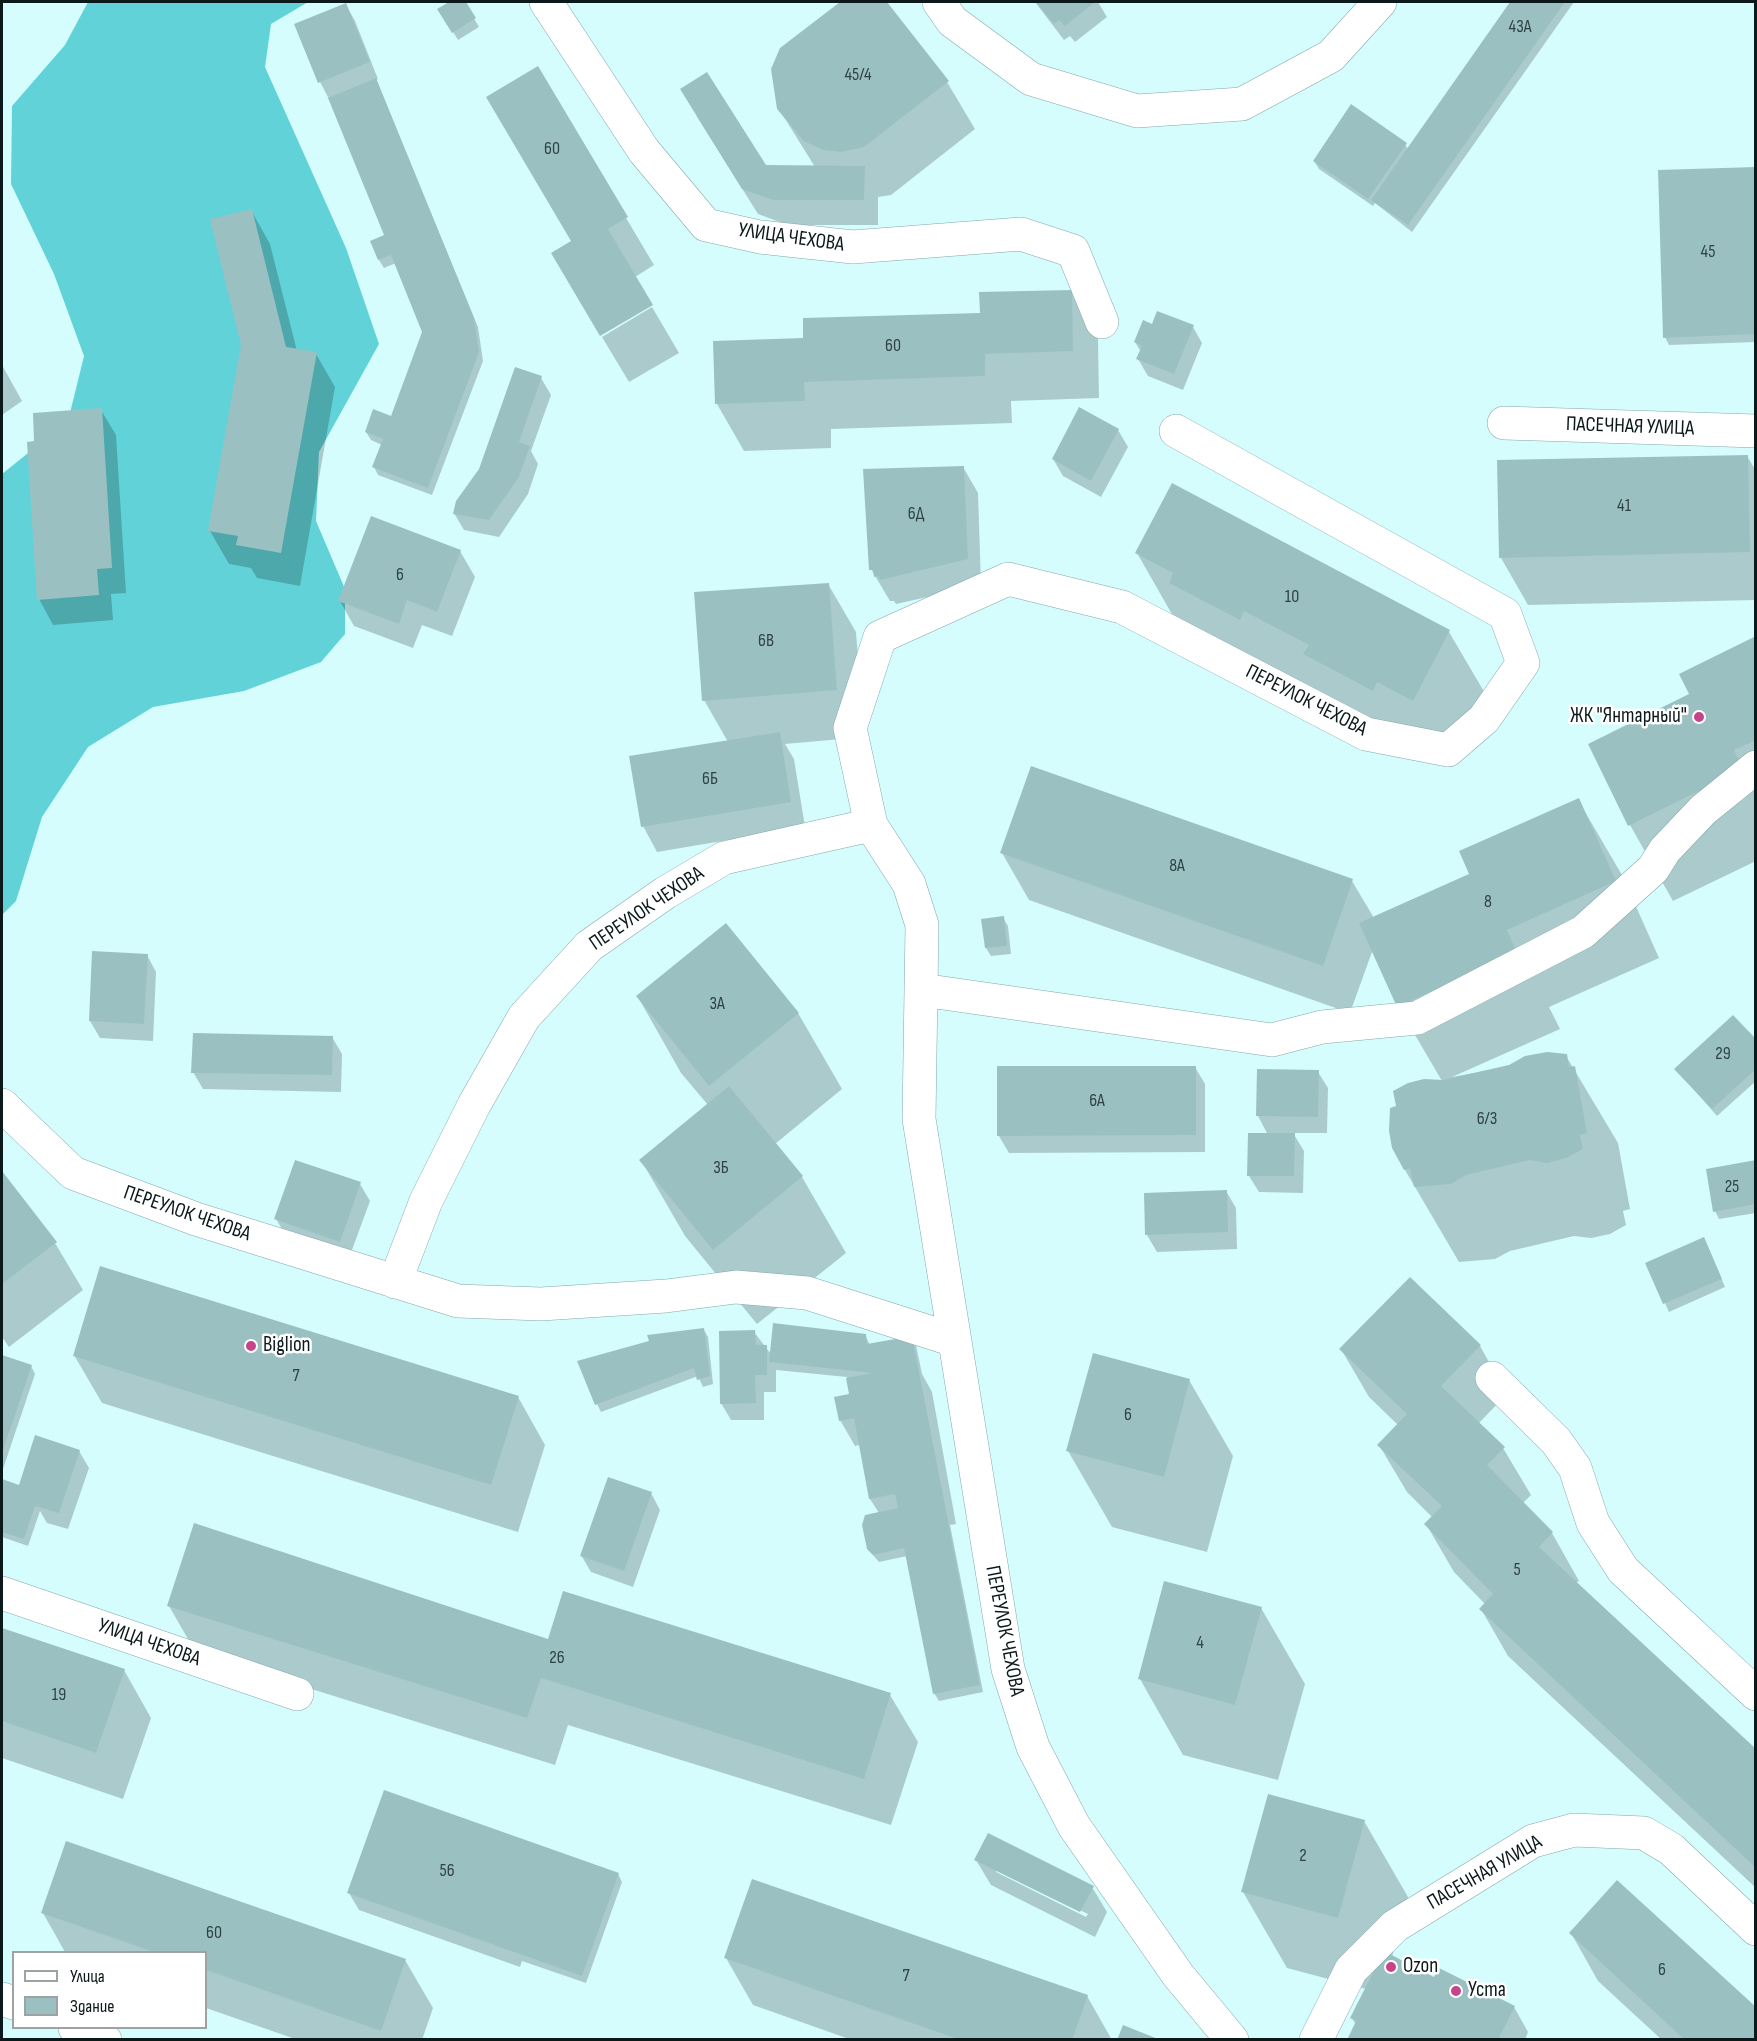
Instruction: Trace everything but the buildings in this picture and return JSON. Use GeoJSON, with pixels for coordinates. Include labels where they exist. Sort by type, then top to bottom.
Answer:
{"type":"FeatureCollection","features":[{"type":"Feature","properties":{"kind":"street","name":"УЛИЦА ЧЕХОВА"},"geometry":{"type":"LineString","coordinates":[[546,2],[644,151],[706,225],[760,237],[853,247],[1021,234],[1072,251],[1102,322]]}},
{"type":"Feature","properties":{"kind":"street"},"geometry":{"type":"LineString","coordinates":[[939,2],[952,21],[1031,79],[1137,111],[1242,105],[1331,56],[1380,2]]}},
{"type":"Feature","properties":{"kind":"street","name":"ПАСЕЧНАЯ УЛИЦА"},"geometry":{"type":"LineString","coordinates":[[1504,423],[1755,431]]}},
{"type":"Feature","properties":{"kind":"street","name":"ПЕРЕУЛОК ЧЕХОВА"},"geometry":{"type":"LineString","coordinates":[[1176,431],[1505,614],[1523,663],[1484,719],[1448,750],[1366,734],[1122,607],[1008,579],[880,637],[850,728],[871,825],[909,884],[922,925],[919,1119],[1008,1670],[1033,1747],[1074,1826],[1178,1975],[1232,2040]]}},
{"type":"Feature","properties":{"kind":"street"},"geometry":{"type":"LineString","coordinates":[[922,990],[1272,1040],[1322,1027],[1418,1018],[1583,932],[1653,869],[1665,850],[1703,810],[1755,767]]}},
{"type":"Feature","properties":{"kind":"street","name":"ПЕРЕУЛОК ЧЕХОВА"},"geometry":{"type":"LineString","coordinates":[[395,1282],[426,1202],[474,1105],[524,1017],[589,946],[665,893],[724,858],[871,825]]}},
{"type":"Feature","properties":{"kind":"street","name":"ПЕРЕУЛОК ЧЕХОВА"},"geometry":{"type":"LineString","coordinates":[[2,1105],[73,1173],[196,1219],[458,1301],[541,1304],[666,1296],[736,1287],[807,1293],[954,1340]]}},
{"type":"Feature","properties":{"kind":"street"},"geometry":{"type":"LineString","coordinates":[[1492,1378],[1556,1441],[1575,1468],[1593,1523],[1623,1570],[1755,1694]]}},
{"type":"Feature","properties":{"kind":"street","name":"УЛИЦА ЧЕХОВА"},"geometry":{"type":"LineString","coordinates":[[2,1593],[297,1694]]}},
{"type":"Feature","properties":{"kind":"street","name":"ПАСЕЧНАЯ УЛИЦА"},"geometry":{"type":"LineString","coordinates":[[1316,2040],[1351,1970],[1395,1926],[1533,1841],[1574,1830],[1644,1833],[1671,1849],[1755,1929]]}},
{"type":"Feature","properties":{"kind":"street"},"geometry":{"type":"LineString","coordinates":[[78,2029],[105,2040]]}},
{"type":"Feature","properties":{"kind":"shaded area"},"geometry":{"type":"Polygon","coordinates":[[[88,2],[308,2],[271,24],[265,67],[346,248],[379,344],[319,452],[316,521],[345,589],[345,634],[321,662],[244,691],[153,707],[88,747],[42,817],[16,901],[2,915],[2,474],[68,421],[84,356],[54,274],[11,184],[12,106],[65,45],[88,2]]]}},
{"type":"Feature","properties":{"kind":"place","name":"ЖК \"Янтарный\""},"geometry":{"type":"Point","coordinates":[1699,717]}},
{"type":"Feature","properties":{"kind":"place","name":"Biglion"},"geometry":{"type":"Point","coordinates":[251,1346]}},
{"type":"Feature","properties":{"kind":"place","name":"Ozon"},"geometry":{"type":"Point","coordinates":[1391,1967]}},
{"type":"Feature","properties":{"kind":"place","name":"Уста"},"geometry":{"type":"Point","coordinates":[1456,1991]}}]}
